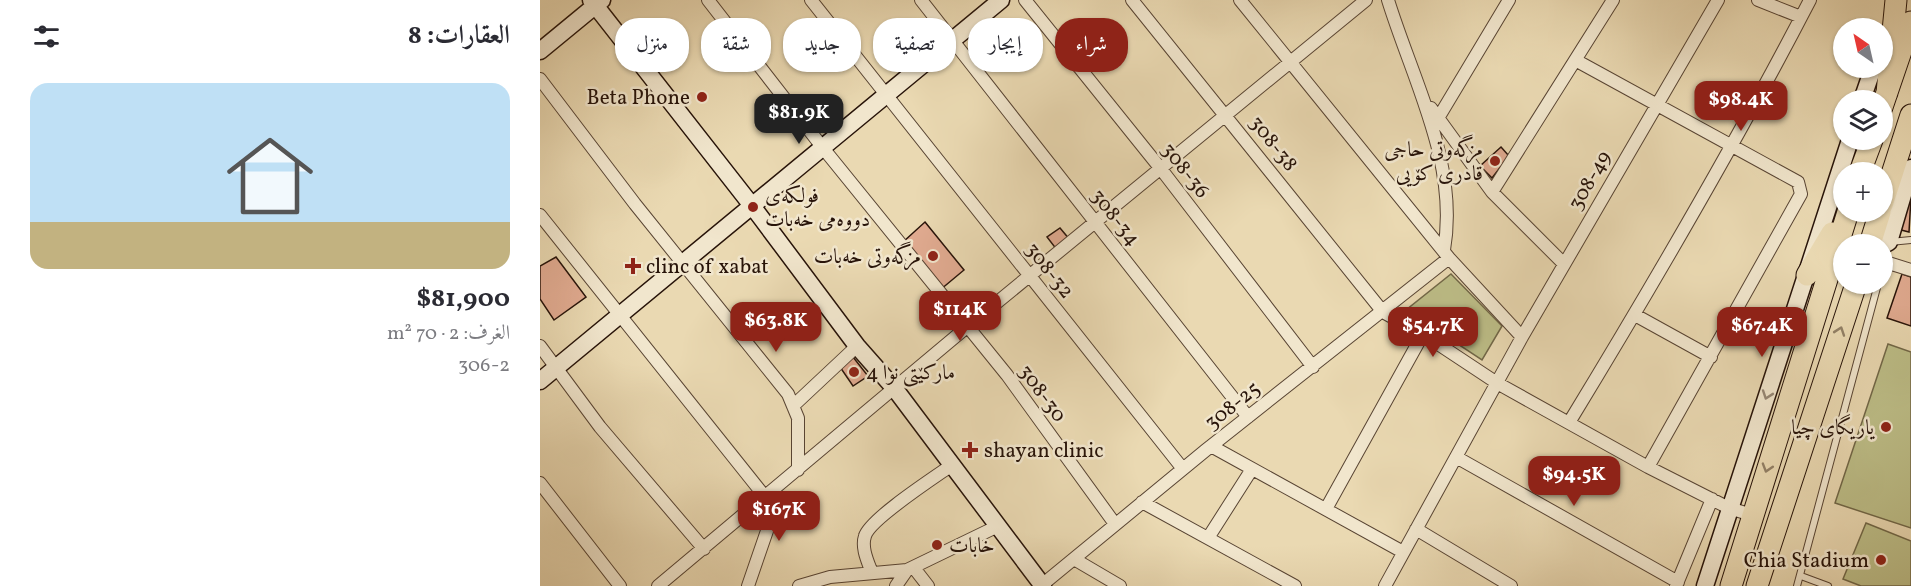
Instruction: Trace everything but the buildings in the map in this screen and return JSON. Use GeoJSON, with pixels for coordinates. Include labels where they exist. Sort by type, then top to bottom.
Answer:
{"type":"FeatureCollection","features":[{"type":"Feature","properties":{"kind":"highway"},"geometry":{"type":"LineString","coordinates":[[1886,90],[1895,0]]}},
{"type":"Feature","properties":{"kind":"highway"},"geometry":{"type":"LineString","coordinates":[[1888,90],[1911,22]]}},
{"type":"Feature","properties":{"kind":"highway"},"geometry":{"type":"LineString","coordinates":[[1893,170],[1911,115]]}},
{"type":"Feature","properties":{"kind":"highway"},"geometry":{"type":"LineString","coordinates":[[1807,275],[1840,222]]}},
{"type":"Feature","properties":{"kind":"highway"},"geometry":{"type":"LineString","coordinates":[[1731,586],[1843,222]]}},
{"type":"Feature","properties":{"kind":"highway"},"geometry":{"type":"LineString","coordinates":[[1757,586],[1853,294]]}},
{"type":"Feature","properties":{"kind":"street","name":"308-30"},"geometry":{"type":"LineString","coordinates":[[708,0],[823,148],[1007,375],[1115,524]]}},
{"type":"Feature","properties":{"kind":"street","name":"308-32"},"geometry":{"type":"LineString","coordinates":[[811,0],[1183,469]]}},
{"type":"Feature","properties":{"kind":"street","name":"308-34"},"geometry":{"type":"LineString","coordinates":[[921,0],[935,18]]}},
{"type":"Feature","properties":{"kind":"street"},"geometry":{"type":"LineString","coordinates":[[956,37],[1000,0]]}},
{"type":"Feature","properties":{"kind":"street","name":"308-36"},"geometry":{"type":"LineString","coordinates":[[1025,0],[1161,169],[1313,367]]}},
{"type":"Feature","properties":{"kind":"street","name":"308-38"},"geometry":{"type":"LineString","coordinates":[[1131,0],[1383,312]]}},
{"type":"Feature","properties":{"kind":"street"},"geometry":{"type":"LineString","coordinates":[[1239,0],[1292,61],[1447,254],[1522,337]]}},
{"type":"Feature","properties":{"kind":"street"},"geometry":{"type":"LineString","coordinates":[[658,586],[967,327],[1292,61],[1351,4],[1366,0]]}},
{"type":"Feature","properties":{"kind":"street"},"geometry":{"type":"LineString","coordinates":[[1388,0],[1420,89],[1446,182],[1449,221],[1447,254]]}},
{"type":"Feature","properties":{"kind":"street"},"geometry":{"type":"LineString","coordinates":[[1437,120],[1509,0]]}},
{"type":"Feature","properties":{"kind":"street"},"geometry":{"type":"LineString","coordinates":[[1492,192],[1569,67],[1577,61],[1613,0]]}},
{"type":"Feature","properties":{"kind":"street","name":"308-49"},"geometry":{"type":"LineString","coordinates":[[1384,586],[1522,337],[1718,0]]}},
{"type":"Feature","properties":{"kind":"street"},"geometry":{"type":"LineString","coordinates":[[1758,0],[1801,17]]}},
{"type":"Feature","properties":{"kind":"street"},"geometry":{"type":"LineString","coordinates":[[1570,421],[1635,315],[1732,145],[1810,0]]}},
{"type":"Feature","properties":{"kind":"street"},"geometry":{"type":"LineString","coordinates":[[1889,18],[1895,0]]}},
{"type":"Feature","properties":{"kind":"street"},"geometry":{"type":"LineString","coordinates":[[540,51],[596,2],[857,346],[895,389],[1042,586]]}},
{"type":"Feature","properties":{"kind":"street","name":"308-34"},"geometry":{"type":"LineString","coordinates":[[956,45],[1248,417]]}},
{"type":"Feature","properties":{"kind":"street"},"geometry":{"type":"LineString","coordinates":[[1577,61],[1798,182],[1801,188],[1801,194],[1648,467]]}},
{"type":"Feature","properties":{"kind":"street"},"geometry":{"type":"LineString","coordinates":[[540,381],[914,72]]}},
{"type":"Feature","properties":{"kind":"street"},"geometry":{"type":"LineString","coordinates":[[540,79],[788,394],[798,418],[798,470]]}},
{"type":"Feature","properties":{"kind":"street"},"geometry":{"type":"LineString","coordinates":[[1420,89],[1437,120],[1492,192],[1564,264]]}},
{"type":"Feature","properties":{"kind":"street"},"geometry":{"type":"LineString","coordinates":[[1705,586],[1847,150]]}},
{"type":"Feature","properties":{"kind":"street"},"geometry":{"type":"LineString","coordinates":[[1889,234],[1911,168]]}},
{"type":"Feature","properties":{"kind":"street"},"geometry":{"type":"LineString","coordinates":[[540,215],[619,317],[770,494],[769,525],[748,586]]}},
{"type":"Feature","properties":{"kind":"street","name":"308-25"},"geometry":{"type":"LineString","coordinates":[[1042,586],[1211,446],[1383,312],[1447,254]]}},
{"type":"Feature","properties":{"kind":"street"},"geometry":{"type":"LineString","coordinates":[[1893,260],[1911,270]]}},
{"type":"Feature","properties":{"kind":"street"},"geometry":{"type":"LineString","coordinates":[[1383,312],[1497,382],[1570,421],[1648,467],[1729,508],[1752,515]]}},
{"type":"Feature","properties":{"kind":"street"},"geometry":{"type":"LineString","coordinates":[[1635,315],[1710,357]]}},
{"type":"Feature","properties":{"kind":"street"},"geometry":{"type":"LineString","coordinates":[[1326,509],[1422,334]]}},
{"type":"Feature","properties":{"kind":"street"},"geometry":{"type":"LineString","coordinates":[[540,346],[600,427],[704,549]]}},
{"type":"Feature","properties":{"kind":"street"},"geometry":{"type":"LineString","coordinates":[[793,406],[857,346]]}},
{"type":"Feature","properties":{"kind":"street"},"geometry":{"type":"LineString","coordinates":[[1211,446],[1403,552]]}},
{"type":"Feature","properties":{"kind":"street"},"geometry":{"type":"LineString","coordinates":[[1456,458],[1677,584],[1712,499]]}},
{"type":"Feature","properties":{"kind":"street"},"geometry":{"type":"LineString","coordinates":[[872,573],[864,548],[865,535],[872,525],[952,465]]}},
{"type":"Feature","properties":{"kind":"street"},"geometry":{"type":"LineString","coordinates":[[1208,538],[1252,469]]}},
{"type":"Feature","properties":{"kind":"street"},"geometry":{"type":"LineString","coordinates":[[540,483],[620,586]]}},
{"type":"Feature","properties":{"kind":"street"},"geometry":{"type":"LineString","coordinates":[[1142,502],[1295,586]]}},
{"type":"Feature","properties":{"kind":"street"},"geometry":{"type":"LineString","coordinates":[[799,586],[830,577],[910,569],[998,526]]}},
{"type":"Feature","properties":{"kind":"street"},"geometry":{"type":"LineString","coordinates":[[1416,529],[1511,586]]}},
{"type":"Feature","properties":{"kind":"street"},"geometry":{"type":"LineString","coordinates":[[1074,559],[1120,586]]}},
{"type":"Feature","properties":{"kind":"street"},"geometry":{"type":"LineString","coordinates":[[896,586],[910,569]]}},
{"type":"Feature","properties":{"kind":"street"},"geometry":{"type":"LineString","coordinates":[[910,569],[928,586]]}},
{"type":"Feature","properties":{"kind":"lane"},"geometry":{"type":"LineString","coordinates":[[1893,249],[1911,240]]}},
{"type":"Feature","properties":{"kind":"lane"},"geometry":{"type":"LineString","coordinates":[[1797,586],[1875,294]]}},
{"type":"Feature","properties":{"kind":"lane"},"geometry":{"type":"LineString","coordinates":[[1801,576],[1828,586]]}},
{"type":"Feature","properties":{"kind":"green space"},"geometry":{"type":"Polygon","coordinates":[[[1451,274],[1502,326],[1482,360],[1406,310],[1451,274]]]}},
{"type":"Feature","properties":{"kind":"green space","name":"یاریگای چیا"},"geometry":{"type":"Polygon","coordinates":[[[1888,344],[1911,352],[1911,528],[1835,503],[1888,344]]]}},
{"type":"Feature","properties":{"kind":"green space","name":"Chia Stadium"},"geometry":{"type":"Polygon","coordinates":[[[1866,523],[1911,541],[1911,586],[1861,586],[1843,579],[1866,523]]]}},
{"type":"Feature","properties":{"kind":"place","name":"Beta Phone"},"geometry":{"type":"Point","coordinates":[702,97]}},
{"type":"Feature","properties":{"kind":"place","name":"مزگەوتی حاجی قادری کۆیی"},"geometry":{"type":"Point","coordinates":[1495,161]}},
{"type":"Feature","properties":{"kind":"place","name":"فولکه‌ی دووه‌می خه‌بات"},"geometry":{"type":"Point","coordinates":[753,207]}},
{"type":"Feature","properties":{"kind":"place","name":"مزگەوتی خەبات"},"geometry":{"type":"Point","coordinates":[933,256]}},
{"type":"Feature","properties":{"kind":"place","name":"clinc of xabat"},"geometry":{"type":"Point","coordinates":[633,266]}},
{"type":"Feature","properties":{"kind":"place","name":"مارکێتی نوا 4"},"geometry":{"type":"Point","coordinates":[854,372]}},
{"type":"Feature","properties":{"kind":"place","name":"یاریگای چیا"},"geometry":{"type":"Point","coordinates":[1886,427]}},
{"type":"Feature","properties":{"kind":"place","name":"shayan clinic"},"geometry":{"type":"Point","coordinates":[970,450]}},
{"type":"Feature","properties":{"kind":"place","name":"خابات"},"geometry":{"type":"Point","coordinates":[937,545]}},
{"type":"Feature","properties":{"kind":"place","name":"Chia Stadium"},"geometry":{"type":"Point","coordinates":[1881,560]}}]}
